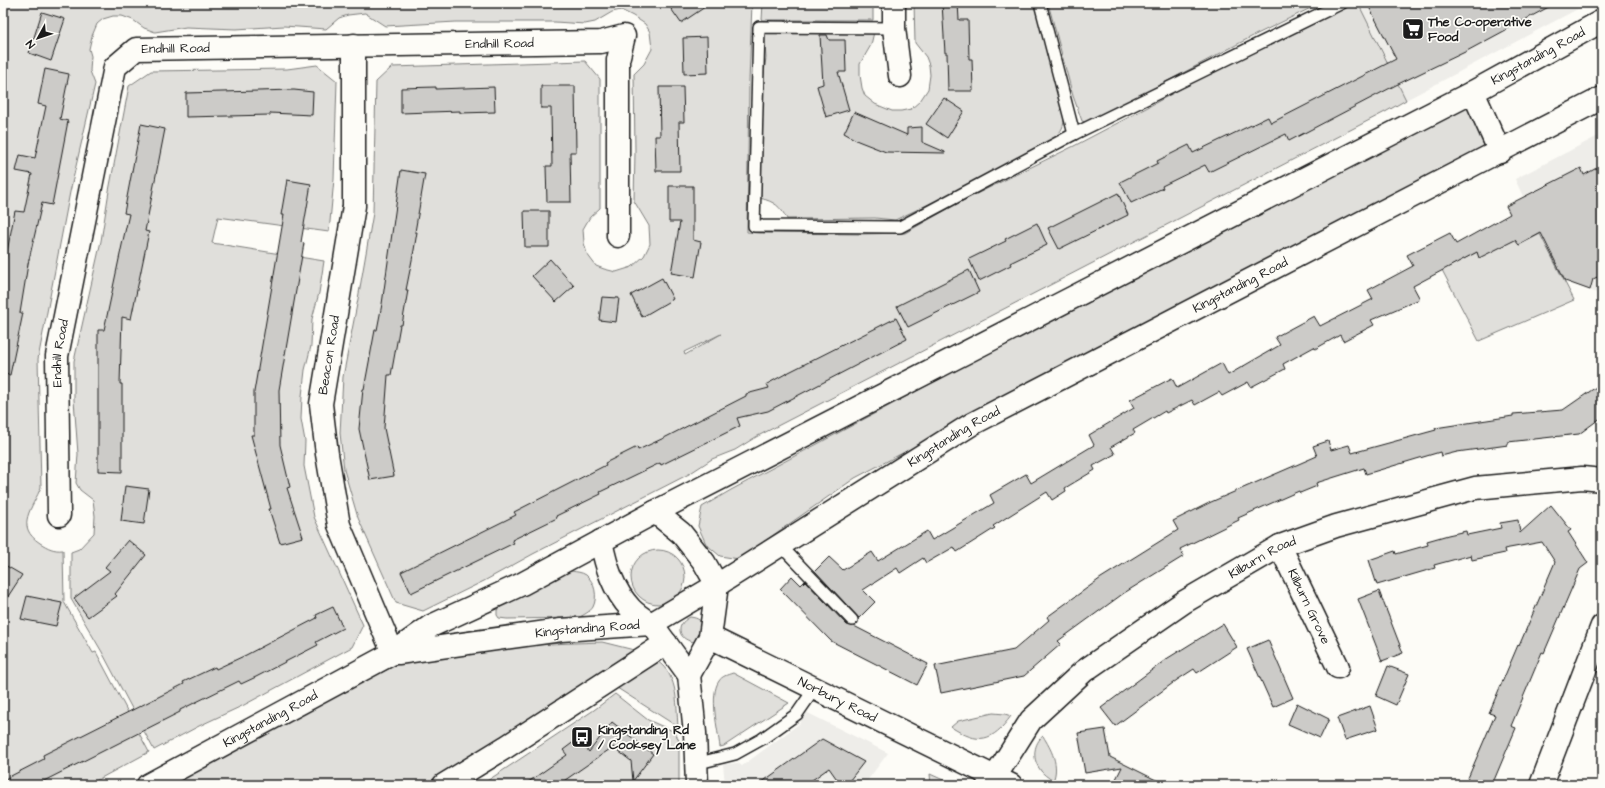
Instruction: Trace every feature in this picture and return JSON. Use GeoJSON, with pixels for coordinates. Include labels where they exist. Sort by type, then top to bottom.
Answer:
{"type":"FeatureCollection","features":[{"type":"Feature","properties":{"kind":"street"},"geometry":{"type":"LineString","coordinates":[[894,3],[894,28],[900,76]]}},
{"type":"Feature","properties":{"kind":"street","name":"Kingstanding Road"},"geometry":{"type":"LineString","coordinates":[[148,785],[393,653],[431,626],[522,584],[655,512],[1473,92],[1602,21]]}},
{"type":"Feature","properties":{"kind":"street","name":"Endhill Road"},"geometry":{"type":"LineString","coordinates":[[59,515],[57,356],[114,67],[136,49],[601,42],[618,60],[618,236]]}},
{"type":"Feature","properties":{"kind":"street","name":"Beacon Road"},"geometry":{"type":"LineString","coordinates":[[354,45],[354,206],[321,404],[327,454],[339,525],[393,653]]}},
{"type":"Feature","properties":{"kind":"street"},"geometry":{"type":"LineString","coordinates":[[1473,92],[1500,152]]}},
{"type":"Feature","properties":{"kind":"street","name":"Kingstanding Road"},"geometry":{"type":"LineString","coordinates":[[393,653],[561,630],[651,624],[717,585],[972,424],[1602,98]]}},
{"type":"Feature","properties":{"kind":"street","name":"Kilburn Road"},"geometry":{"type":"LineString","coordinates":[[998,782],[1031,720],[1084,671],[1184,602],[1280,546],[1336,526],[1475,488],[1582,478],[1602,480]]}},
{"type":"Feature","properties":{"kind":"street"},"geometry":{"type":"LineString","coordinates":[[655,512],[681,533],[704,562],[717,585],[710,637],[689,675]]}},
{"type":"Feature","properties":{"kind":"street"},"geometry":{"type":"LineString","coordinates":[[601,541],[605,562],[616,591],[632,610],[651,624],[689,675],[695,733],[696,775]]}},
{"type":"Feature","properties":{"kind":"street","name":"Kilburn Grove"},"geometry":{"type":"LineString","coordinates":[[1280,546],[1338,667]]}},
{"type":"Feature","properties":{"kind":"street"},"geometry":{"type":"LineString","coordinates":[[1541,785],[1602,626]]}},
{"type":"Feature","properties":{"kind":"street","name":"Norbury Road"},"geometry":{"type":"LineString","coordinates":[[710,637],[815,688],[998,782]]}},
{"type":"Feature","properties":{"kind":"street"},"geometry":{"type":"LineString","coordinates":[[444,785],[506,748],[666,643]]}},
{"type":"Feature","properties":{"kind":"lane"},"geometry":{"type":"LineString","coordinates":[[1040,3],[1074,134]]}},
{"type":"Feature","properties":{"kind":"lane"},"geometry":{"type":"LineString","coordinates":[[894,28],[759,27],[754,226],[900,227],[1074,134],[1342,3]]}},
{"type":"Feature","properties":{"kind":"lane"},"geometry":{"type":"LineString","coordinates":[[780,545],[852,620]]}},
{"type":"Feature","properties":{"kind":"lane"},"geometry":{"type":"LineString","coordinates":[[696,775],[762,739],[796,714],[815,688]]}},
{"type":"Feature","properties":{"kind":"shaded area"},"geometry":{"type":"Polygon","coordinates":[[[3,3],[752,3],[749,81],[747,232],[859,234],[905,233],[960,202],[1074,146],[1186,86],[1281,38],[1299,31],[1318,19],[1351,3],[1358,3],[1406,100],[756,437],[735,450],[712,459],[689,474],[533,554],[484,581],[423,611],[396,603],[358,518],[344,470],[340,433],[343,377],[373,213],[376,82],[392,67],[585,61],[600,79],[600,208],[590,217],[583,229],[584,243],[587,254],[596,266],[616,272],[632,267],[644,256],[650,244],[649,226],[634,201],[634,74],[644,64],[652,49],[650,32],[645,24],[621,10],[612,12],[595,22],[585,24],[555,22],[456,22],[385,26],[365,13],[348,15],[339,18],[326,29],[284,26],[236,29],[186,27],[155,32],[122,16],[113,16],[103,19],[97,24],[89,49],[91,56],[90,71],[95,84],[70,192],[38,359],[41,487],[30,509],[27,523],[28,530],[32,537],[40,543],[51,549],[63,550],[64,602],[93,653],[96,652],[149,752],[88,785],[3,785],[3,3]],[[721,334],[684,352],[685,355],[721,334]]]}},
{"type":"Feature","properties":{"kind":"shaded area"},"geometry":{"type":"Polygon","coordinates":[[[763,3],[873,3],[873,20],[762,20],[763,3]]]}},
{"type":"Feature","properties":{"kind":"shaded area"},"geometry":{"type":"Polygon","coordinates":[[[914,3],[1034,3],[1050,59],[1064,119],[1061,131],[1053,140],[961,189],[895,220],[875,218],[787,219],[776,205],[770,201],[760,198],[763,80],[766,58],[764,31],[874,32],[871,45],[860,64],[862,88],[865,96],[875,104],[892,111],[901,111],[911,109],[920,101],[928,89],[930,75],[926,57],[915,43],[914,3]]]}},
{"type":"Feature","properties":{"kind":"shaded area"},"geometry":{"type":"Polygon","coordinates":[[[1048,3],[1321,3],[1253,36],[1088,123],[1082,121],[1073,96],[1048,3]]]}},
{"type":"Feature","properties":{"kind":"shaded area"},"geometry":{"type":"Polygon","coordinates":[[[1358,3],[1589,3],[1406,100],[1358,3]]]}},
{"type":"Feature","properties":{"kind":"shaded area"},"geometry":{"type":"Polygon","coordinates":[[[317,65],[337,81],[334,179],[329,232],[218,217],[212,243],[324,261],[319,293],[312,319],[311,346],[305,370],[302,396],[301,419],[305,441],[304,466],[314,517],[363,625],[352,647],[244,705],[199,726],[154,750],[102,652],[71,599],[71,552],[79,549],[94,533],[95,516],[93,500],[80,490],[76,483],[78,454],[74,400],[74,361],[101,241],[129,86],[151,71],[287,69],[317,65]]]}},
{"type":"Feature","properties":{"kind":"shaded area"},"geometry":{"type":"Polygon","coordinates":[[[1468,103],[1488,143],[1484,148],[855,478],[739,559],[720,556],[706,544],[698,526],[702,507],[731,490],[975,360],[1468,103]]]}},
{"type":"Feature","properties":{"kind":"shaded area"},"geometry":{"type":"Polygon","coordinates":[[[1602,134],[1602,295],[1565,281],[1540,234],[1515,179],[1602,134]]]}},
{"type":"Feature","properties":{"kind":"shaded area"},"geometry":{"type":"Polygon","coordinates":[[[1512,233],[1519,245],[1540,234],[1574,300],[1479,341],[1442,270],[1477,252],[1479,257],[1512,233]]]}},
{"type":"Feature","properties":{"kind":"shaded area"},"geometry":{"type":"Polygon","coordinates":[[[653,550],[663,550],[673,554],[681,562],[685,572],[685,582],[681,592],[673,600],[663,604],[653,604],[643,600],[635,592],[631,582],[631,572],[635,562],[643,554],[653,550]]]}},
{"type":"Feature","properties":{"kind":"shaded area"},"geometry":{"type":"Polygon","coordinates":[[[572,571],[586,575],[592,582],[595,590],[595,603],[593,607],[584,615],[578,618],[507,619],[499,618],[497,615],[497,610],[505,603],[564,572],[572,571]]]}},
{"type":"Feature","properties":{"kind":"shaded area"},"geometry":{"type":"Polygon","coordinates":[[[690,617],[700,620],[705,629],[696,642],[685,639],[680,632],[682,624],[690,617]]]}},
{"type":"Feature","properties":{"kind":"shaded area"},"geometry":{"type":"Polygon","coordinates":[[[602,642],[638,651],[500,743],[430,785],[164,785],[396,665],[469,647],[602,642]]]}},
{"type":"Feature","properties":{"kind":"shaded area"},"geometry":{"type":"Polygon","coordinates":[[[652,658],[661,664],[672,679],[676,697],[678,727],[614,686],[652,658]]]}},
{"type":"Feature","properties":{"kind":"shaded area"},"geometry":{"type":"Polygon","coordinates":[[[733,673],[789,703],[724,746],[720,747],[714,704],[716,687],[720,679],[733,673]]]}},
{"type":"Feature","properties":{"kind":"shaded area"},"geometry":{"type":"Polygon","coordinates":[[[615,694],[648,720],[675,732],[679,741],[679,785],[481,785],[594,710],[615,694]]]}},
{"type":"Feature","properties":{"kind":"shaded area"},"geometry":{"type":"Polygon","coordinates":[[[806,712],[888,753],[864,785],[725,785],[723,764],[738,763],[742,766],[799,724],[806,712]]]}},
{"type":"Feature","properties":{"kind":"shaded area"},"geometry":{"type":"Polygon","coordinates":[[[993,713],[1011,716],[998,731],[991,736],[984,738],[970,737],[951,727],[958,721],[993,713]]]}},
{"type":"Feature","properties":{"kind":"shaded area"},"geometry":{"type":"Polygon","coordinates":[[[1043,736],[1054,757],[1056,769],[1053,781],[1042,772],[1035,760],[1036,747],[1043,736]]]}},
{"type":"Feature","properties":{"kind":"shaded area"},"geometry":{"type":"Polygon","coordinates":[[[930,774],[950,783],[952,785],[931,785],[930,774]]]}},
{"type":"Feature","properties":{"kind":"building"},"geometry":{"type":"Polygon","coordinates":[[[667,3],[711,3],[681,23],[667,3]]]}},
{"type":"Feature","properties":{"kind":"building"},"geometry":{"type":"Polygon","coordinates":[[[942,3],[958,3],[959,20],[968,20],[969,59],[972,59],[973,91],[948,91],[947,53],[945,53],[942,3]]]}},
{"type":"Feature","properties":{"kind":"building"},"geometry":{"type":"Polygon","coordinates":[[[1367,3],[1556,3],[1465,52],[1396,85],[1289,141],[1286,134],[1209,172],[1205,165],[1162,186],[1163,188],[1131,203],[1120,182],[1158,163],[1157,161],[1189,145],[1193,153],[1268,117],[1271,123],[1396,59],[1367,3]]]}},
{"type":"Feature","properties":{"kind":"building"},"geometry":{"type":"Polygon","coordinates":[[[42,12],[65,19],[51,61],[29,53],[42,12]]]}},
{"type":"Feature","properties":{"kind":"building"},"geometry":{"type":"Polygon","coordinates":[[[820,35],[827,35],[829,40],[845,40],[846,72],[838,72],[849,110],[826,117],[817,86],[823,84],[820,35]]]}},
{"type":"Feature","properties":{"kind":"building"},"geometry":{"type":"Polygon","coordinates":[[[707,37],[708,73],[684,74],[683,38],[707,37]]]}},
{"type":"Feature","properties":{"kind":"building"},"geometry":{"type":"Polygon","coordinates":[[[45,69],[69,74],[60,119],[68,121],[52,205],[42,203],[28,264],[20,313],[23,313],[10,375],[3,374],[3,272],[15,211],[24,212],[32,174],[16,171],[20,155],[35,158],[46,106],[38,104],[45,69]]]}},
{"type":"Feature","properties":{"kind":"building"},"geometry":{"type":"Polygon","coordinates":[[[541,86],[575,86],[576,152],[570,152],[571,202],[547,202],[546,166],[552,166],[551,108],[541,108],[541,86]]]}},
{"type":"Feature","properties":{"kind":"building"},"geometry":{"type":"Polygon","coordinates":[[[436,87],[436,89],[494,87],[495,112],[460,113],[460,111],[401,113],[401,88],[436,87]]]}},
{"type":"Feature","properties":{"kind":"building"},"geometry":{"type":"Polygon","coordinates":[[[659,87],[683,87],[684,122],[679,122],[680,171],[656,171],[655,136],[660,136],[659,87]]]}},
{"type":"Feature","properties":{"kind":"building"},"geometry":{"type":"Polygon","coordinates":[[[294,90],[313,92],[312,115],[270,113],[270,115],[186,117],[186,93],[294,90]]]}},
{"type":"Feature","properties":{"kind":"building"},"geometry":{"type":"Polygon","coordinates":[[[944,98],[964,111],[947,138],[926,124],[944,98]]]}},
{"type":"Feature","properties":{"kind":"building"},"geometry":{"type":"Polygon","coordinates":[[[854,112],[907,135],[907,128],[922,127],[922,142],[945,153],[886,152],[858,141],[844,133],[854,112]]]}},
{"type":"Feature","properties":{"kind":"building"},"geometry":{"type":"Polygon","coordinates":[[[141,124],[165,129],[145,231],[149,232],[131,319],[122,317],[120,384],[122,384],[122,472],[98,471],[98,330],[104,330],[129,214],[124,213],[141,124]]]}},
{"type":"Feature","properties":{"kind":"building"},"geometry":{"type":"Polygon","coordinates":[[[1602,165],[1602,275],[1593,279],[1590,290],[1565,281],[1541,233],[1519,245],[1515,240],[1479,258],[1477,252],[1413,286],[1420,299],[1371,320],[1374,325],[1343,341],[1340,335],[1315,349],[1314,347],[1283,364],[1285,369],[1251,387],[1248,382],[1222,396],[1219,392],[1195,405],[1192,400],[1166,413],[1165,411],[1133,430],[1135,433],[1111,447],[1115,454],[1093,466],[1095,470],[1065,488],[1066,491],[1052,500],[1047,492],[993,526],[995,528],[957,552],[954,547],[926,563],[923,558],[900,573],[897,568],[863,590],[875,602],[859,618],[815,571],[829,557],[843,570],[872,552],[878,561],[927,531],[932,540],[994,503],[990,495],[1026,474],[1031,483],[1094,445],[1089,435],[1134,408],[1130,400],[1172,378],[1177,388],[1222,363],[1228,375],[1280,345],[1275,337],[1314,316],[1320,326],[1373,299],[1368,290],[1413,266],[1407,255],[1450,233],[1456,244],[1510,214],[1506,206],[1581,168],[1584,175],[1602,165]]]}},
{"type":"Feature","properties":{"kind":"building"},"geometry":{"type":"Polygon","coordinates":[[[401,170],[425,174],[415,232],[417,232],[406,290],[408,290],[402,325],[400,325],[391,375],[388,375],[384,428],[394,476],[370,480],[359,429],[363,389],[382,304],[401,170]]]}},
{"type":"Feature","properties":{"kind":"building"},"geometry":{"type":"Polygon","coordinates":[[[287,180],[311,184],[301,242],[304,243],[279,390],[280,445],[290,487],[287,488],[303,537],[280,543],[269,509],[271,509],[251,435],[254,435],[254,392],[284,215],[281,215],[287,180]]]}},
{"type":"Feature","properties":{"kind":"building"},"geometry":{"type":"Polygon","coordinates":[[[669,186],[693,186],[693,240],[701,242],[695,277],[671,273],[680,222],[669,222],[669,186]]]}},
{"type":"Feature","properties":{"kind":"building"},"geometry":{"type":"Polygon","coordinates":[[[1118,193],[1128,215],[1059,249],[1048,228],[1118,193]]]}},
{"type":"Feature","properties":{"kind":"building"},"geometry":{"type":"Polygon","coordinates":[[[524,211],[549,211],[549,247],[525,247],[524,211]]]}},
{"type":"Feature","properties":{"kind":"building"},"geometry":{"type":"Polygon","coordinates":[[[1037,223],[1047,245],[1010,263],[1011,265],[979,281],[969,259],[1006,241],[1005,239],[1037,223]]]}},
{"type":"Feature","properties":{"kind":"building"},"geometry":{"type":"Polygon","coordinates":[[[550,259],[574,286],[556,302],[532,276],[550,259]]]}},
{"type":"Feature","properties":{"kind":"building"},"geometry":{"type":"Polygon","coordinates":[[[969,270],[979,292],[908,327],[897,306],[969,270]]]}},
{"type":"Feature","properties":{"kind":"building"},"geometry":{"type":"Polygon","coordinates":[[[662,278],[673,299],[642,317],[631,295],[662,278]]]}},
{"type":"Feature","properties":{"kind":"building"},"geometry":{"type":"Polygon","coordinates":[[[602,297],[619,298],[616,322],[599,320],[602,297]]]}},
{"type":"Feature","properties":{"kind":"building"},"geometry":{"type":"Polygon","coordinates":[[[896,318],[907,339],[768,411],[737,418],[740,426],[661,465],[660,463],[600,492],[601,494],[556,516],[557,518],[512,540],[514,543],[411,593],[401,572],[516,515],[514,512],[606,465],[605,463],[637,447],[638,450],[666,437],[746,396],[746,394],[769,388],[767,384],[896,318]]]}},
{"type":"Feature","properties":{"kind":"building"},"geometry":{"type":"Polygon","coordinates":[[[1602,383],[1602,417],[1579,434],[1508,442],[1508,445],[1457,452],[1441,456],[1440,452],[1366,474],[1364,468],[1316,483],[1317,486],[1300,493],[1299,491],[1238,518],[1239,520],[1180,549],[1184,556],[1124,593],[1058,641],[1061,644],[1024,676],[941,693],[935,666],[1014,650],[1049,620],[1047,617],[1101,578],[1178,530],[1173,521],[1211,502],[1317,456],[1313,446],[1328,441],[1331,450],[1349,445],[1352,453],[1436,430],[1435,428],[1513,416],[1513,414],[1563,410],[1602,383]]]}},
{"type":"Feature","properties":{"kind":"building"},"geometry":{"type":"Polygon","coordinates":[[[125,486],[149,489],[144,524],[121,521],[125,486]]]}},
{"type":"Feature","properties":{"kind":"building"},"geometry":{"type":"Polygon","coordinates":[[[1551,505],[1571,530],[1568,532],[1588,563],[1580,569],[1544,653],[1542,652],[1511,726],[1516,728],[1492,785],[1465,785],[1495,715],[1489,713],[1555,562],[1542,542],[1504,549],[1505,553],[1472,560],[1471,555],[1434,565],[1435,568],[1377,585],[1369,560],[1395,551],[1396,554],[1428,545],[1427,541],[1448,535],[1466,531],[1467,535],[1501,528],[1500,523],[1518,520],[1520,533],[1551,505]]]}},
{"type":"Feature","properties":{"kind":"building"},"geometry":{"type":"Polygon","coordinates":[[[128,540],[146,555],[115,594],[117,596],[88,617],[74,598],[110,571],[105,567],[128,540]]]}},
{"type":"Feature","properties":{"kind":"building"},"geometry":{"type":"Polygon","coordinates":[[[3,564],[22,575],[3,604],[3,564]]]}},
{"type":"Feature","properties":{"kind":"building"},"geometry":{"type":"Polygon","coordinates":[[[792,576],[801,585],[805,581],[847,625],[854,626],[928,664],[917,685],[831,641],[780,589],[792,576]]]}},
{"type":"Feature","properties":{"kind":"building"},"geometry":{"type":"Polygon","coordinates":[[[1379,591],[1403,653],[1382,661],[1358,599],[1379,591]]]}},
{"type":"Feature","properties":{"kind":"building"},"geometry":{"type":"Polygon","coordinates":[[[27,596],[62,603],[56,626],[21,619],[27,596]]]}},
{"type":"Feature","properties":{"kind":"building"},"geometry":{"type":"Polygon","coordinates":[[[333,607],[343,628],[316,642],[318,645],[256,677],[241,684],[239,681],[180,710],[180,712],[36,785],[3,785],[3,780],[44,759],[43,755],[184,684],[183,682],[246,655],[317,618],[316,615],[333,607]]]}},
{"type":"Feature","properties":{"kind":"building"},"geometry":{"type":"Polygon","coordinates":[[[1223,624],[1237,647],[1197,673],[1194,669],[1177,680],[1115,726],[1101,708],[1168,658],[1223,624]]]}},
{"type":"Feature","properties":{"kind":"building"},"geometry":{"type":"Polygon","coordinates":[[[1268,640],[1293,698],[1273,707],[1247,649],[1268,640]]]}},
{"type":"Feature","properties":{"kind":"building"},"geometry":{"type":"Polygon","coordinates":[[[1388,666],[1409,674],[1396,705],[1376,696],[1388,666]]]}},
{"type":"Feature","properties":{"kind":"building"},"geometry":{"type":"Polygon","coordinates":[[[1297,703],[1329,719],[1320,738],[1288,724],[1297,703]]]}},
{"type":"Feature","properties":{"kind":"building"},"geometry":{"type":"Polygon","coordinates":[[[1370,706],[1378,729],[1345,740],[1337,718],[1370,706]]]}},
{"type":"Feature","properties":{"kind":"building"},"geometry":{"type":"Polygon","coordinates":[[[612,722],[653,754],[633,781],[631,761],[613,747],[558,785],[524,785],[567,755],[563,750],[579,738],[589,752],[612,722]]]}},
{"type":"Feature","properties":{"kind":"building"},"geometry":{"type":"Polygon","coordinates":[[[1105,729],[1110,757],[1166,785],[1113,785],[1122,767],[1085,773],[1078,733],[1105,729]]]}},
{"type":"Feature","properties":{"kind":"building"},"geometry":{"type":"Polygon","coordinates":[[[822,739],[864,762],[846,785],[841,785],[829,768],[805,785],[758,785],[822,739]]]}},
{"type":"Feature","properties":{"kind":"place","name":"The Co-operative Food"},"geometry":{"type":"Point","coordinates":[1413,29]}},
{"type":"Feature","properties":{"kind":"place","name":"Kingstanding Rd / Cooksey Lane"},"geometry":{"type":"Point","coordinates":[582,737]}}]}
